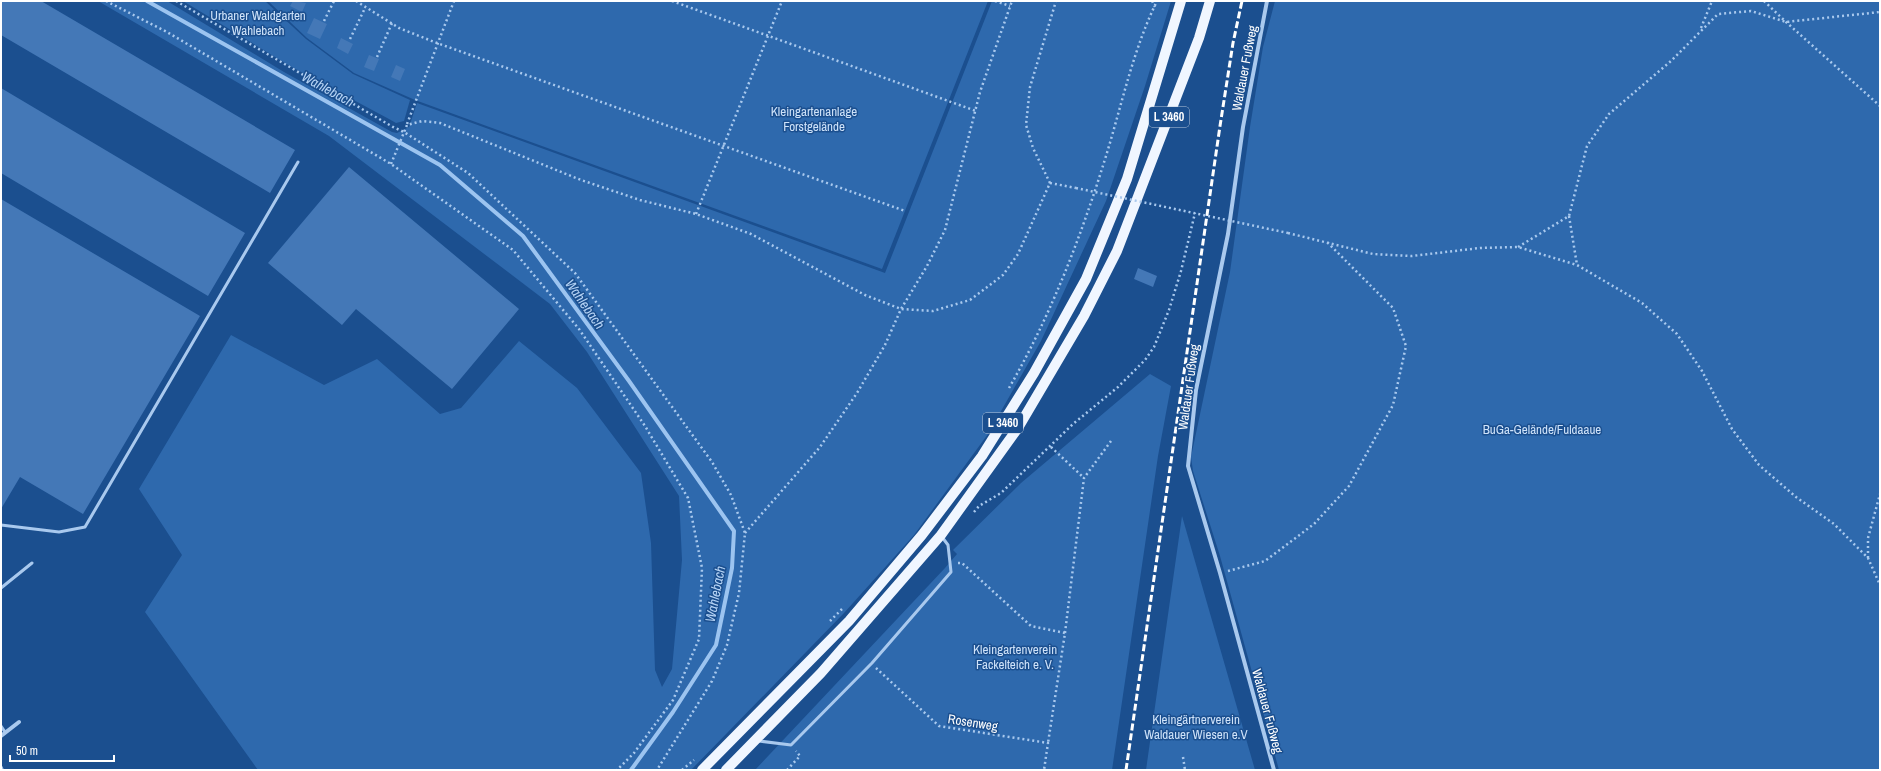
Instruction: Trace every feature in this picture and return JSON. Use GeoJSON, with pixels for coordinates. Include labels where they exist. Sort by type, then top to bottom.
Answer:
{"type":"FeatureCollection","features":[{"type":"Feature","properties":{"kind":"main road","name":"L 3460"},"geometry":{"type":"LineString","coordinates":[[702,770],[848,621],[922,535],[990,444],[1034,373],[1086,279],[1127,179],[1181,1]]}},
{"type":"Feature","properties":{"kind":"main road","name":"L 3460"},"geometry":{"type":"LineString","coordinates":[[726,770],[821,673],[941,535],[1018,428],[1084,316],[1117,251],[1199,38],[1210,1]]}},
{"type":"Feature","properties":{"kind":"street","name":"Waldauer Fußweg"},"geometry":{"type":"LineString","coordinates":[[1267,1],[1243,128],[1228,234],[1196,390],[1188,466],[1220,573],[1274,770]]}},
{"type":"Feature","properties":{"kind":"street"},"geometry":{"type":"LineString","coordinates":[[1,736],[19,722]]}},
{"type":"Feature","properties":{"kind":"lane"},"geometry":{"type":"LineString","coordinates":[[1,525],[59,532],[85,527],[298,162]]}},
{"type":"Feature","properties":{"kind":"lane"},"geometry":{"type":"LineString","coordinates":[[755,740],[791,745],[872,663],[950,572],[948,545],[941,535]]}},
{"type":"Feature","properties":{"kind":"lane"},"geometry":{"type":"LineString","coordinates":[[1,588],[32,563]]}},
{"type":"Feature","properties":{"kind":"lane"},"geometry":{"type":"LineString","coordinates":[[1,726],[6,732]]}},
{"type":"Feature","properties":{"kind":"path"},"geometry":{"type":"LineString","coordinates":[[106,1],[167,32],[391,164],[513,250],[578,329],[645,426],[688,498],[702,568],[699,639],[674,700],[634,753],[617,770]]}},
{"type":"Feature","properties":{"kind":"path"},"geometry":{"type":"LineString","coordinates":[[176,1],[392,128],[404,132],[468,173],[574,273],[712,462],[731,495],[745,533],[740,593],[728,645],[712,681],[657,770]]}},
{"type":"Feature","properties":{"kind":"path"},"geometry":{"type":"LineString","coordinates":[[324,21],[334,1]]}},
{"type":"Feature","properties":{"kind":"path"},"geometry":{"type":"LineString","coordinates":[[356,1],[399,28],[437,43],[905,211]]}},
{"type":"Feature","properties":{"kind":"path"},"geometry":{"type":"LineString","coordinates":[[391,164],[454,1]]}},
{"type":"Feature","properties":{"kind":"path"},"geometry":{"type":"LineString","coordinates":[[672,1],[976,111]]}},
{"type":"Feature","properties":{"kind":"path"},"geometry":{"type":"LineString","coordinates":[[696,214],[782,1]]}},
{"type":"Feature","properties":{"kind":"path"},"geometry":{"type":"LineString","coordinates":[[995,1],[1010,6]]}},
{"type":"Feature","properties":{"kind":"path"},"geometry":{"type":"LineString","coordinates":[[745,533],[820,447],[857,393],[885,345],[901,308],[927,266],[945,230],[980,92],[1012,1]]}},
{"type":"Feature","properties":{"kind":"path"},"geometry":{"type":"LineString","coordinates":[[1050,183],[1033,148],[1026,125],[1030,87],[1056,1]]}},
{"type":"Feature","properties":{"kind":"path"},"geometry":{"type":"LineString","coordinates":[[1152,1],[1154,7]]}},
{"type":"Feature","properties":{"kind":"path"},"geometry":{"type":"LineString","coordinates":[[1008,390],[1057,295],[1106,156],[1128,75],[1157,1]]}},
{"type":"Feature","properties":{"kind":"path"},"geometry":{"type":"LineString","coordinates":[[1700,30],[1712,1]]}},
{"type":"Feature","properties":{"kind":"path"},"geometry":{"type":"LineString","coordinates":[[1764,1],[1880,106]]}},
{"type":"Feature","properties":{"kind":"path"},"geometry":{"type":"LineString","coordinates":[[350,39],[366,8]]}},
{"type":"Feature","properties":{"kind":"path"},"geometry":{"type":"LineString","coordinates":[[1576,265],[1569,216],[1588,146],[1610,114],[1671,60],[1718,14],[1751,11],[1786,22],[1880,12]]}},
{"type":"Feature","properties":{"kind":"path"},"geometry":{"type":"LineString","coordinates":[[377,57],[392,23]]}},
{"type":"Feature","properties":{"kind":"path"},"geometry":{"type":"LineString","coordinates":[[407,125],[422,121],[440,123],[581,180],[640,200],[696,214],[751,234],[865,295],[901,308],[933,311],[970,300],[1003,275],[1018,254],[1050,183]]}},
{"type":"Feature","properties":{"kind":"path"},"geometry":{"type":"LineString","coordinates":[[1050,183],[1288,233],[1373,254],[1412,256],[1480,248],[1518,247],[1576,265],[1642,303],[1677,334],[1702,371],[1732,429],[1759,465],[1796,497],[1834,524],[1868,558],[1880,585]]}},
{"type":"Feature","properties":{"kind":"path"},"geometry":{"type":"LineString","coordinates":[[1154,347],[1169,310],[1181,272],[1195,213]]}},
{"type":"Feature","properties":{"kind":"path"},"geometry":{"type":"LineString","coordinates":[[1518,247],[1569,216]]}},
{"type":"Feature","properties":{"kind":"path"},"geometry":{"type":"LineString","coordinates":[[1220,573],[1266,561],[1314,524],[1349,486],[1393,405],[1406,346],[1393,308],[1327,242]]}},
{"type":"Feature","properties":{"kind":"path"},"geometry":{"type":"LineString","coordinates":[[1044,770],[1065,633],[1084,478],[1112,441]]}},
{"type":"Feature","properties":{"kind":"path"},"geometry":{"type":"LineString","coordinates":[[1050,447],[1084,478]]}},
{"type":"Feature","properties":{"kind":"path"},"geometry":{"type":"LineString","coordinates":[[1868,558],[1868,538],[1880,494]]}},
{"type":"Feature","properties":{"kind":"path"},"geometry":{"type":"LineString","coordinates":[[950,564],[962,563],[1031,626],[1065,633]]}},
{"type":"Feature","properties":{"kind":"path"},"geometry":{"type":"LineString","coordinates":[[829,623],[845,606]]}},
{"type":"Feature","properties":{"kind":"path","name":"Rosenweg"},"geometry":{"type":"LineString","coordinates":[[872,663],[879,672],[939,726],[1048,743]]}},
{"type":"Feature","properties":{"kind":"path"},"geometry":{"type":"LineString","coordinates":[[787,770],[800,756],[791,745]]}},
{"type":"Feature","properties":{"kind":"path"},"geometry":{"type":"LineString","coordinates":[[682,770],[699,754]]}},
{"type":"Feature","properties":{"kind":"path"},"geometry":{"type":"LineString","coordinates":[[1183,757],[1185,770]]}},
{"type":"Feature","properties":{"kind":"green space"},"geometry":{"type":"Polygon","coordinates":[[[98,1],[167,1],[284,72],[392,132],[397,133],[409,127],[417,103],[885,273],[992,1],[1171,1],[1145,86],[1106,201],[1041,341],[988,434],[914,535],[844,613],[691,770],[258,770],[145,612],[182,555],[139,489],[231,335],[324,385],[377,359],[440,414],[461,408],[519,341],[577,388],[641,473],[651,543],[655,670],[662,687],[672,669],[682,560],[679,496],[587,352],[550,304],[329,136],[98,1]]]}},
{"type":"Feature","properties":{"kind":"green space","name":"Urbaner Waldgarten Wahlebach"},"geometry":{"type":"Polygon","coordinates":[[[183,1],[265,1],[306,39],[353,74],[410,100],[404,121],[396,123],[290,66],[183,1]]]}},
{"type":"Feature","properties":{"kind":"green space","name":"Kleingartenanlage Forstgelände"},"geometry":{"type":"Polygon","coordinates":[[[268,1],[988,1],[882,269],[415,100],[354,73],[307,38],[268,1]]]}},
{"type":"Feature","properties":{"kind":"green space","name":"BuGa-Gelände/Fuldaaue"},"geometry":{"type":"Polygon","coordinates":[[[1275,1],[1880,1],[1880,770],[1279,770],[1220,556],[1193,471],[1191,457],[1230,272],[1250,127],[1263,47],[1275,1]]]}},
{"type":"Feature","properties":{"kind":"green space","name":"Kleingartenverein Fackelteich e. V."},"geometry":{"type":"Polygon","coordinates":[[[1150,374],[1171,386],[1158,456],[1112,770],[755,770],[945,568],[957,554],[953,550],[1021,483],[1150,374]]]}},
{"type":"Feature","properties":{"kind":"green space","name":"Kleingärtnerverein Waldauer Wiesen e.V"},"geometry":{"type":"Polygon","coordinates":[[[1182,516],[1255,770],[1146,770],[1182,516]]]}},
{"type":"Feature","properties":{"kind":"building"},"geometry":{"type":"Polygon","coordinates":[[[1,1],[41,1],[295,150],[270,193],[1,35],[1,1]]]}},
{"type":"Feature","properties":{"kind":"building"},"geometry":{"type":"Polygon","coordinates":[[[293,1],[306,3],[302,12],[290,6],[293,1]]]}},
{"type":"Feature","properties":{"kind":"building"},"geometry":{"type":"Polygon","coordinates":[[[314,18],[327,24],[320,39],[307,33],[314,18]]]}},
{"type":"Feature","properties":{"kind":"building"},"geometry":{"type":"Polygon","coordinates":[[[341,38],[353,44],[348,54],[337,48],[341,38]]]}},
{"type":"Feature","properties":{"kind":"building"},"geometry":{"type":"Polygon","coordinates":[[[369,55],[379,59],[374,71],[364,67],[369,55]]]}},
{"type":"Feature","properties":{"kind":"building"},"geometry":{"type":"Polygon","coordinates":[[[396,65],[405,69],[400,81],[391,77],[396,65]]]}},
{"type":"Feature","properties":{"kind":"building"},"geometry":{"type":"Polygon","coordinates":[[[1,88],[245,233],[208,296],[1,173],[1,88]]]}},
{"type":"Feature","properties":{"kind":"building"},"geometry":{"type":"Polygon","coordinates":[[[349,167],[519,309],[452,389],[356,309],[342,325],[268,263],[349,167]]]}},
{"type":"Feature","properties":{"kind":"building"},"geometry":{"type":"Polygon","coordinates":[[[1,199],[200,316],[83,514],[20,477],[1,509],[1,199]]]}},
{"type":"Feature","properties":{"kind":"building"},"geometry":{"type":"Polygon","coordinates":[[[1138,268],[1157,276],[1153,287],[1134,279],[1138,268]]]}},
{"type":"Feature","properties":{"kind":"waterway","name":"Wahlebach"},"geometry":{"type":"LineString","coordinates":[[147,1],[440,165],[523,236],[629,381],[734,531],[732,568],[716,645],[673,712],[631,770]]}},
{"type":"Feature","properties":{"kind":"railway"},"geometry":{"type":"LineString","coordinates":[[1126,770],[1220,126],[1233,43],[1242,1]]}}]}
